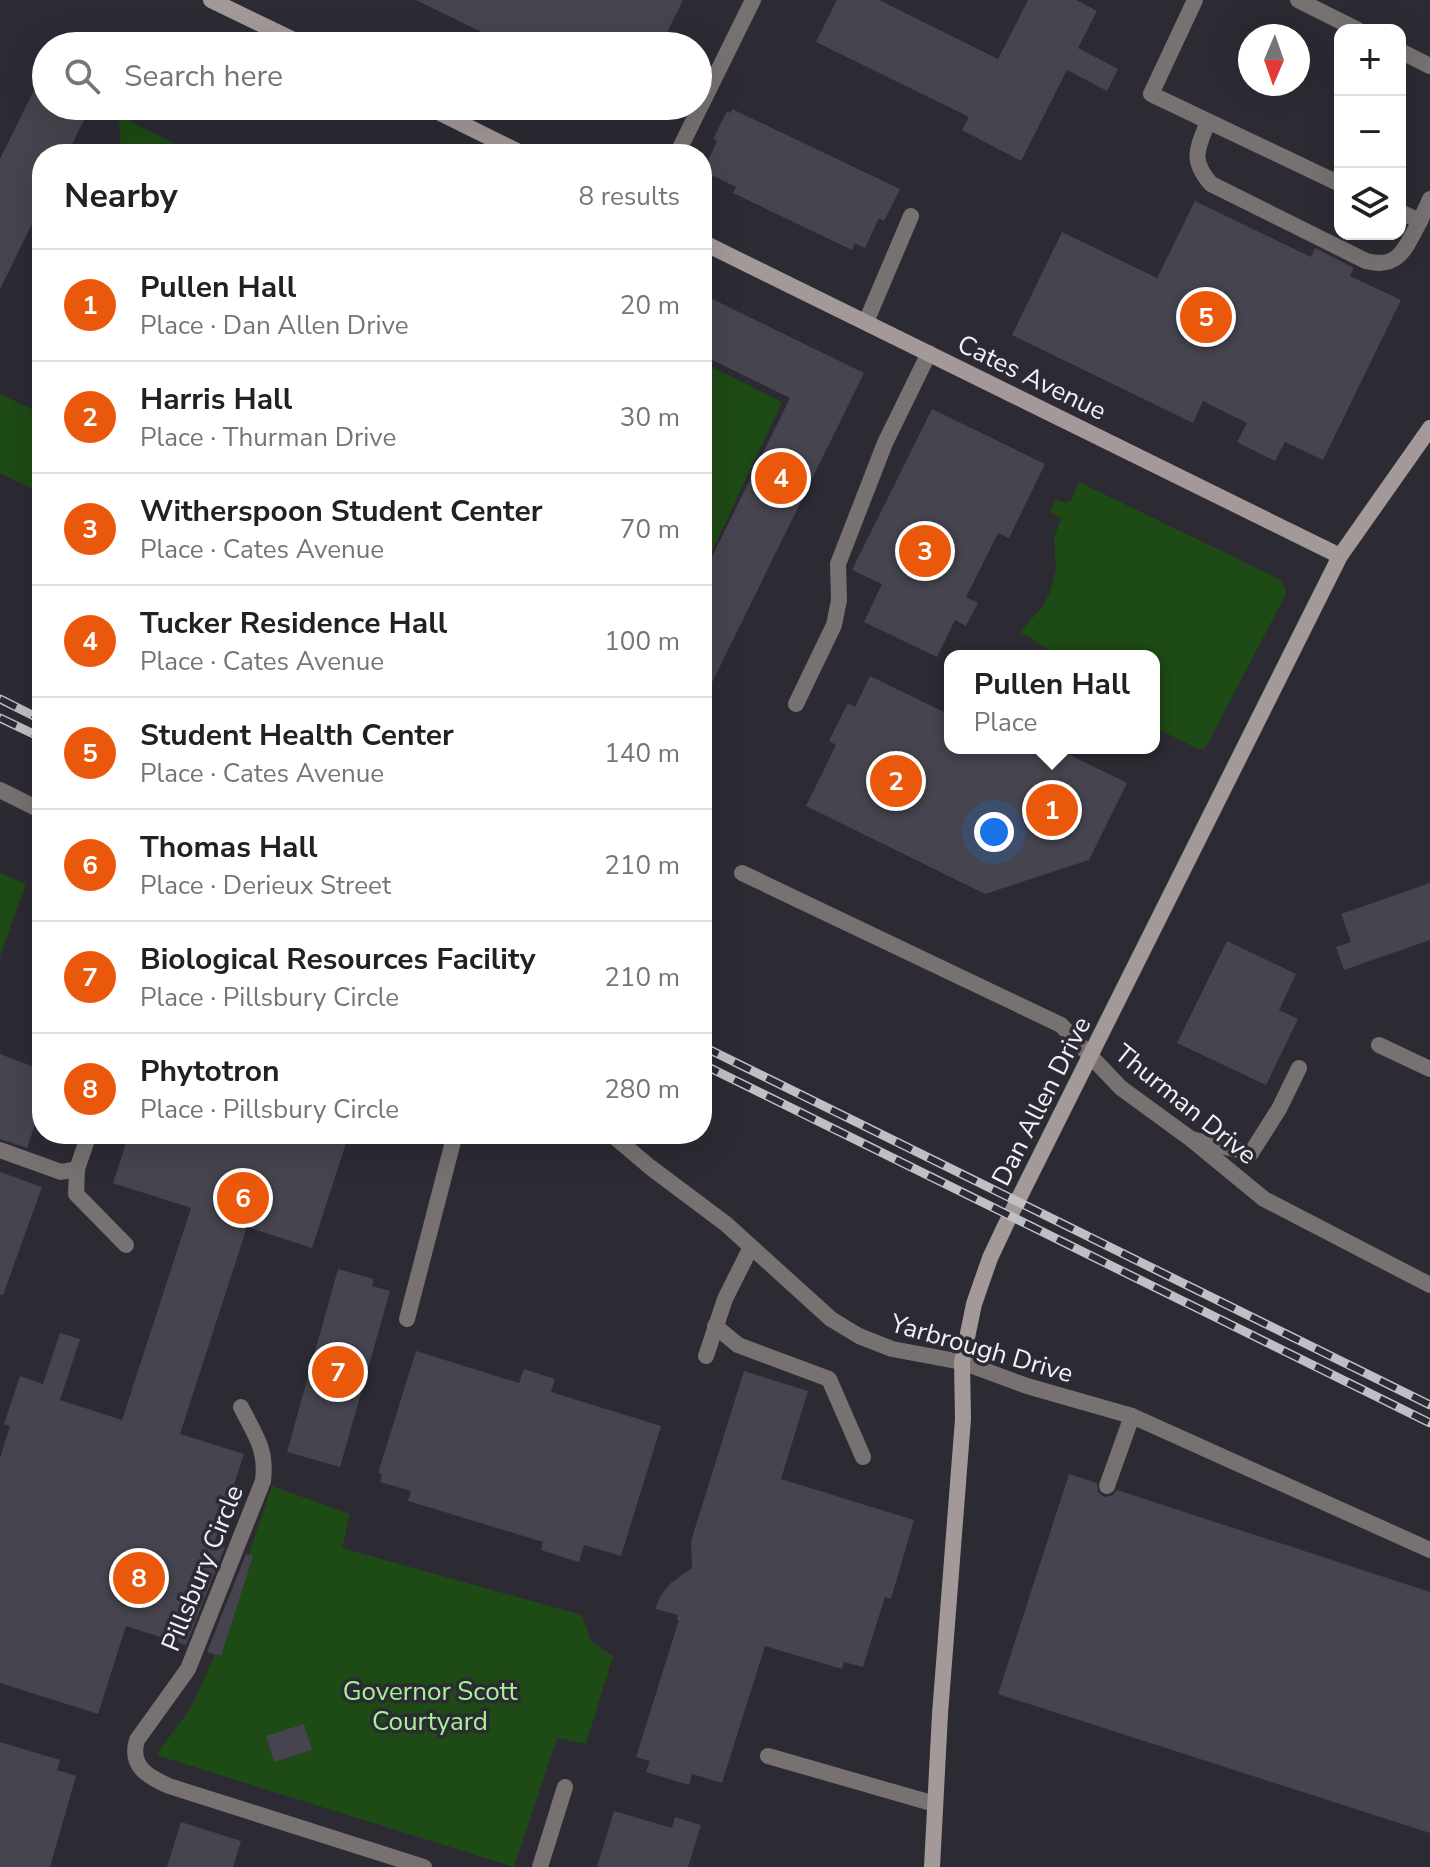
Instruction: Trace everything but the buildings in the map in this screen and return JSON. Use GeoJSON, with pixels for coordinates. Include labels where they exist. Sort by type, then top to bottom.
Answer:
{"type":"FeatureCollection","features":[{"type":"Feature","properties":{"kind":"street"},"geometry":{"type":"LineString","coordinates":[[211,0],[277,32]]}},
{"type":"Feature","properties":{"kind":"street"},"geometry":{"type":"LineString","coordinates":[[712,83],[753,0]]}},
{"type":"Feature","properties":{"kind":"street"},"geometry":{"type":"LineString","coordinates":[[1195,0],[1151,94],[1334,181]]}},
{"type":"Feature","properties":{"kind":"street"},"geometry":{"type":"LineString","coordinates":[[1298,0],[1346,24]]}},
{"type":"Feature","properties":{"kind":"street"},"geometry":{"type":"LineString","coordinates":[[1406,54],[1430,66]]}},
{"type":"Feature","properties":{"kind":"street"},"geometry":{"type":"LineString","coordinates":[[454,120],[503,144]]}},
{"type":"Feature","properties":{"kind":"street"},"geometry":{"type":"LineString","coordinates":[[682,144],[694,120]]}},
{"type":"Feature","properties":{"kind":"street"},"geometry":{"type":"LineString","coordinates":[[1208,122],[1196,161],[1211,184],[1366,261],[1381,264],[1394,260],[1404,249],[1430,199]]}},
{"type":"Feature","properties":{"kind":"street"},"geometry":{"type":"LineString","coordinates":[[1406,215],[1420,221]]}},
{"type":"Feature","properties":{"kind":"street"},"geometry":{"type":"LineString","coordinates":[[866,322],[911,216]]}},
{"type":"Feature","properties":{"kind":"street","name":"Cates Avenue"},"geometry":{"type":"LineString","coordinates":[[712,247],[1340,556]]}},
{"type":"Feature","properties":{"kind":"street"},"geometry":{"type":"LineString","coordinates":[[796,704],[834,625],[839,600],[838,564],[885,443],[929,353]]}},
{"type":"Feature","properties":{"kind":"street","name":"Dan Allen Drive"},"geometry":{"type":"LineString","coordinates":[[932,1867],[941,1699],[963,1419],[962,1362],[974,1304],[990,1258],[1340,556],[1430,428]]}},
{"type":"Feature","properties":{"kind":"street"},"geometry":{"type":"LineString","coordinates":[[0,790],[32,806]]}},
{"type":"Feature","properties":{"kind":"street","name":"Thurman Drive"},"geometry":{"type":"LineString","coordinates":[[742,873],[1061,1025],[1121,1088],[1274,1205],[1430,1285]]}},
{"type":"Feature","properties":{"kind":"street"},"geometry":{"type":"LineString","coordinates":[[1379,1045],[1430,1069]]}},
{"type":"Feature","properties":{"kind":"street"},"geometry":{"type":"LineString","coordinates":[[1191,1139],[1251,1153],[1279,1109],[1299,1068]]}},
{"type":"Feature","properties":{"kind":"street"},"geometry":{"type":"LineString","coordinates":[[86,1144],[77,1169],[76,1194],[126,1245]]}},
{"type":"Feature","properties":{"kind":"street"},"geometry":{"type":"LineString","coordinates":[[407,1319],[452,1144]]}},
{"type":"Feature","properties":{"kind":"street","name":"Yarbrough Drive"},"geometry":{"type":"LineString","coordinates":[[623,1144],[704,1206],[831,1319],[859,1336],[906,1352],[962,1362],[1027,1386],[1132,1416],[1430,1550]]}},
{"type":"Feature","properties":{"kind":"street"},"geometry":{"type":"LineString","coordinates":[[0,1150],[61,1172],[77,1169]]}},
{"type":"Feature","properties":{"kind":"street"},"geometry":{"type":"LineString","coordinates":[[706,1356],[733,1279],[751,1247]]}},
{"type":"Feature","properties":{"kind":"street"},"geometry":{"type":"LineString","coordinates":[[715,1326],[738,1345],[829,1379],[863,1457]]}},
{"type":"Feature","properties":{"kind":"street","name":"Pillsbury Circle"},"geometry":{"type":"LineString","coordinates":[[241,1407],[262,1449],[265,1462],[263,1481],[188,1669],[137,1740],[136,1763],[144,1773],[169,1786],[424,1867]]}},
{"type":"Feature","properties":{"kind":"street"},"geometry":{"type":"LineString","coordinates":[[1107,1486],[1132,1416]]}},
{"type":"Feature","properties":{"kind":"street"},"geometry":{"type":"LineString","coordinates":[[768,1756],[935,1804]]}},
{"type":"Feature","properties":{"kind":"street"},"geometry":{"type":"LineString","coordinates":[[540,1867],[565,1787]]}},
{"type":"Feature","properties":{"kind":"green space"},"geometry":{"type":"Polygon","coordinates":[[[119,120],[127,120],[175,144],[120,144],[119,120]]]}},
{"type":"Feature","properties":{"kind":"green space"},"geometry":{"type":"Polygon","coordinates":[[[712,367],[782,402],[712,552],[712,367]]]}},
{"type":"Feature","properties":{"kind":"green space"},"geometry":{"type":"Polygon","coordinates":[[[0,394],[32,409],[32,489],[0,473],[0,394]]]}},
{"type":"Feature","properties":{"kind":"green space"},"geometry":{"type":"Polygon","coordinates":[[[1079,482],[1279,579],[1286,589],[1205,749],[1198,749],[1160,730],[1160,650],[1049,650],[1020,632],[1043,606],[1051,590],[1056,569],[1054,537],[1061,519],[1050,512],[1056,499],[1065,503],[1071,501],[1079,482]]]}},
{"type":"Feature","properties":{"kind":"green space"},"geometry":{"type":"Polygon","coordinates":[[[0,873],[26,884],[0,956],[0,873]]]}},
{"type":"Feature","properties":{"kind":"green space","name":"Governor Scott Courtyard"},"geometry":{"type":"Polygon","coordinates":[[[272,1486],[350,1514],[342,1548],[582,1615],[591,1641],[613,1656],[586,1744],[557,1738],[514,1867],[156,1755],[190,1709],[211,1664],[272,1486]]]}},
{"type":"Feature","properties":{"kind":"railway"},"geometry":{"type":"LineString","coordinates":[[0,699],[32,715]]}},
{"type":"Feature","properties":{"kind":"railway"},"geometry":{"type":"LineString","coordinates":[[0,718],[32,733]]}},
{"type":"Feature","properties":{"kind":"railway"},"geometry":{"type":"LineString","coordinates":[[712,1051],[1430,1405]]}},
{"type":"Feature","properties":{"kind":"railway"},"geometry":{"type":"LineString","coordinates":[[712,1069],[1430,1423]]}},
{"type":"Feature","properties":{"kind":"place","name":"Student Health Center"},"geometry":{"type":"Point","coordinates":[1206,317]}},
{"type":"Feature","properties":{"kind":"place","name":"Tucker Residence Hall"},"geometry":{"type":"Point","coordinates":[781,478]}},
{"type":"Feature","properties":{"kind":"place","name":"Witherspoon Student Center"},"geometry":{"type":"Point","coordinates":[925,551]}},
{"type":"Feature","properties":{"kind":"place","name":"Harris Hall"},"geometry":{"type":"Point","coordinates":[896,781]}},
{"type":"Feature","properties":{"kind":"place","name":"Pullen Hall"},"geometry":{"type":"Point","coordinates":[1052,810]}},
{"type":"Feature","properties":{"kind":"place","name":"Thomas Hall"},"geometry":{"type":"Point","coordinates":[243,1198]}},
{"type":"Feature","properties":{"kind":"place","name":"Biological Resources Facility"},"geometry":{"type":"Point","coordinates":[338,1372]}},
{"type":"Feature","properties":{"kind":"place","name":"Phytotron"},"geometry":{"type":"Point","coordinates":[139,1578]}}]}
